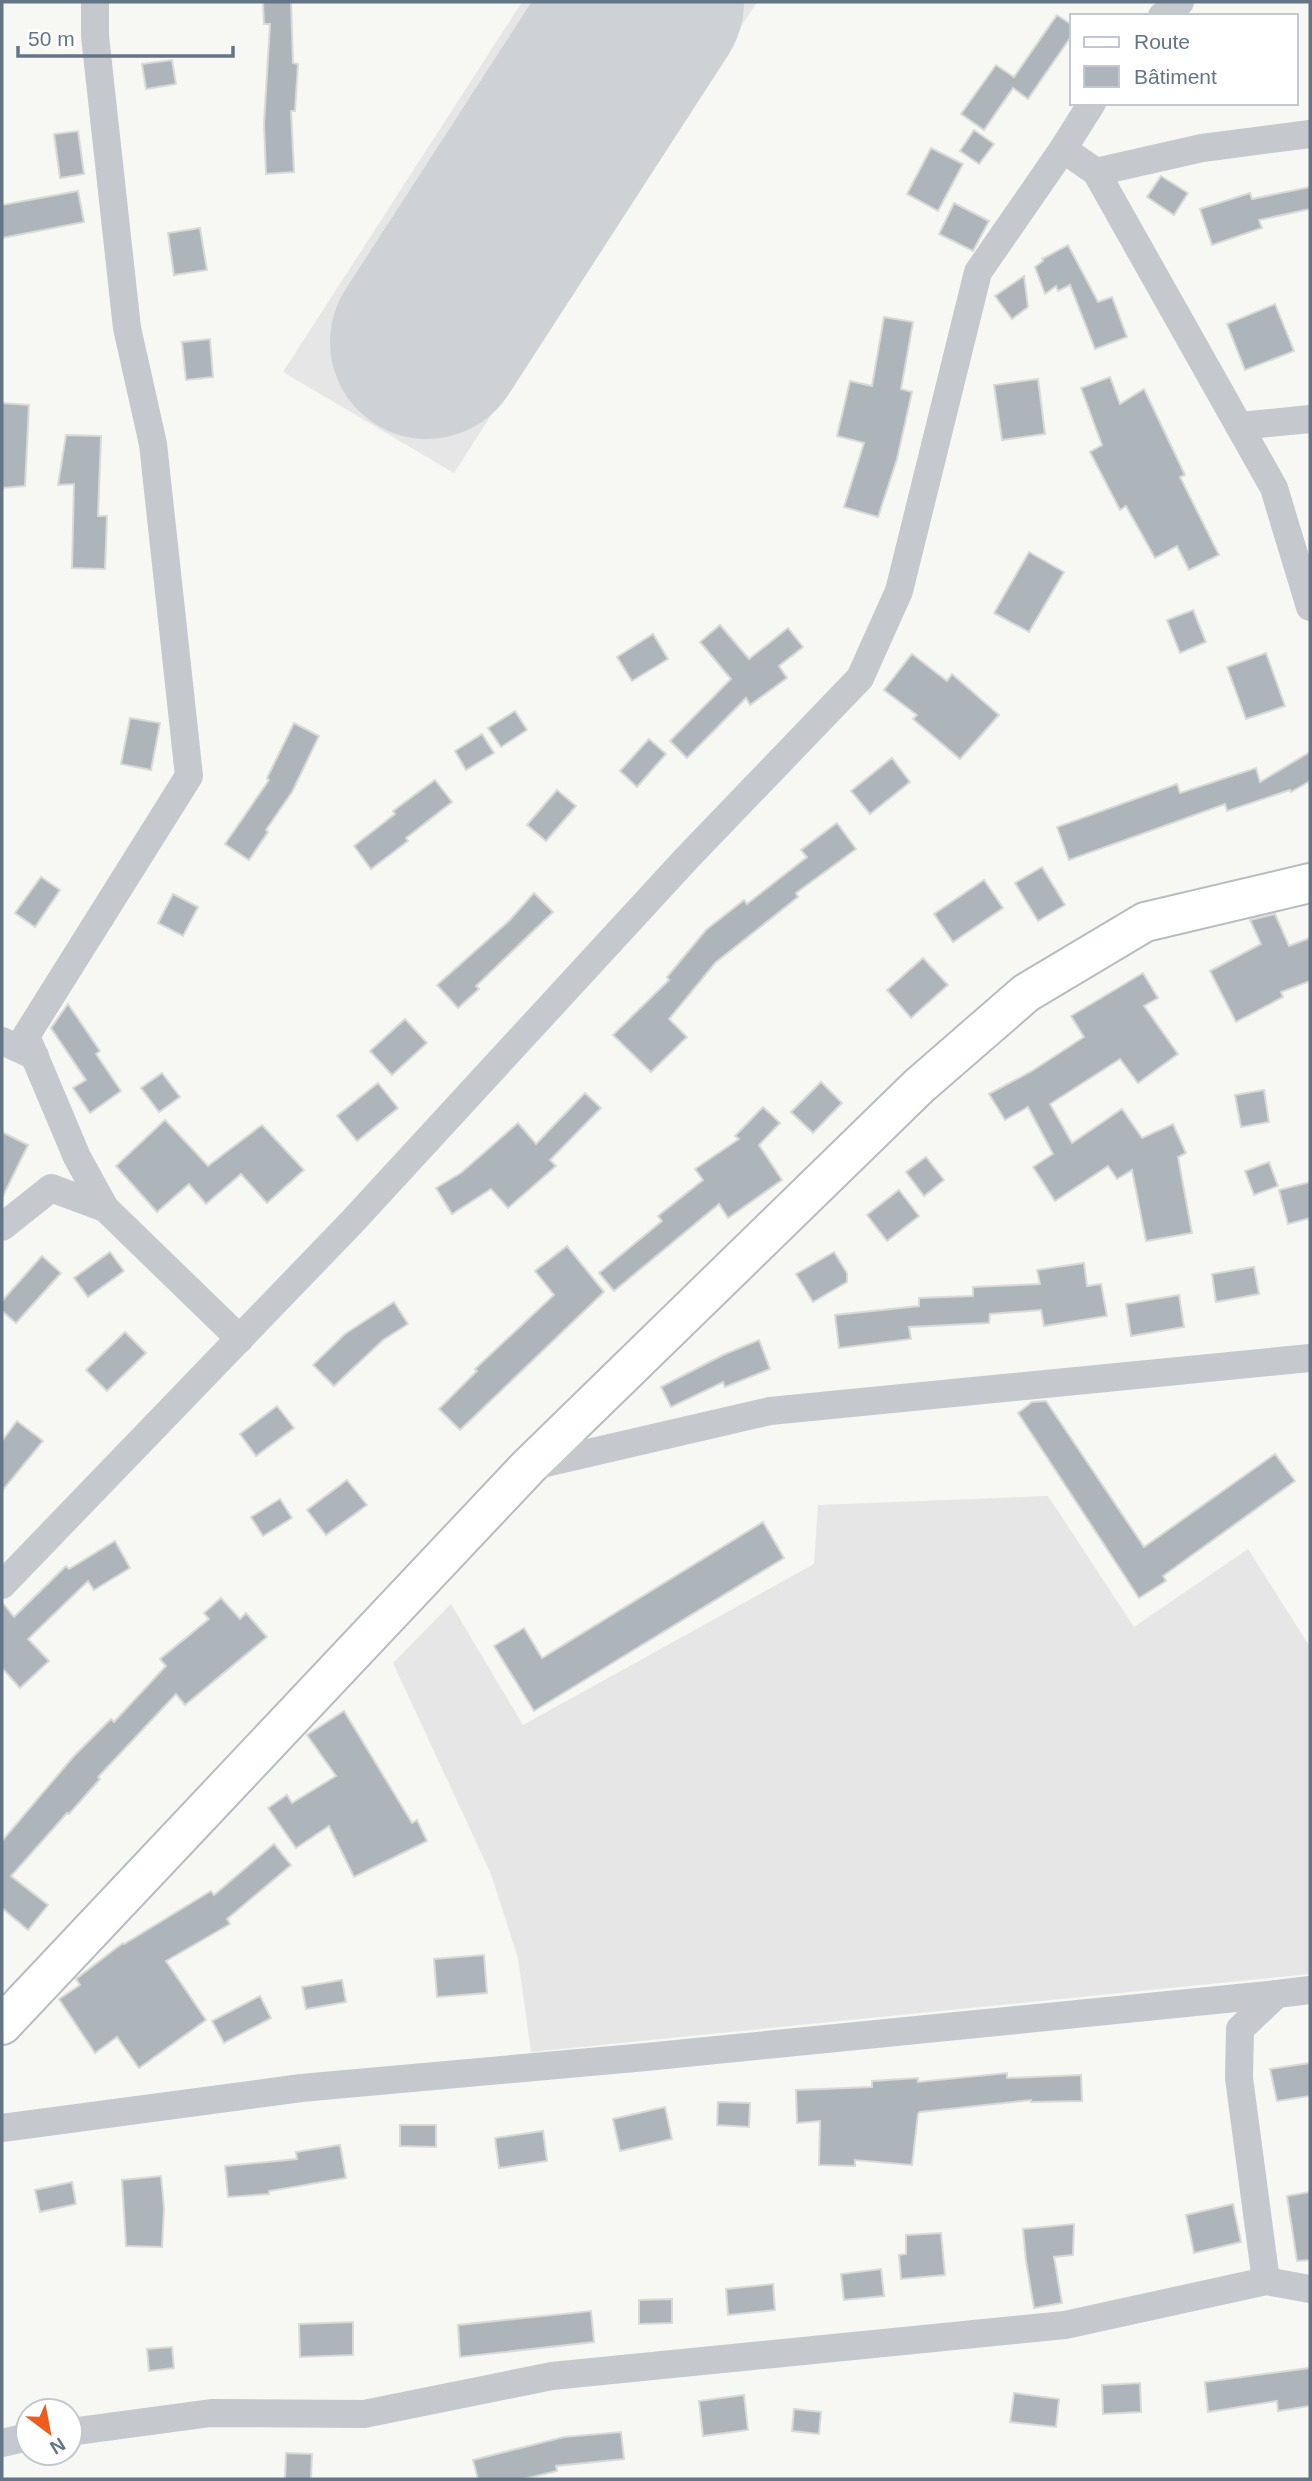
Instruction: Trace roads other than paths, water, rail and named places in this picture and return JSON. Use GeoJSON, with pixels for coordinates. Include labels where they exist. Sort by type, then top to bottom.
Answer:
{"type":"FeatureCollection","features":[{"type":"Feature","properties":{"kind":"main road"},"geometry":{"type":"LineString","coordinates":[[2,2025],[528,1467],[919,1086],[1026,993],[1145,922],[1310,883]]}},
{"type":"Feature","properties":{"kind":"street"},"geometry":{"type":"LineString","coordinates":[[95,2],[95,36],[127,328],[153,444],[189,776],[26,1036],[77,1157],[105,1208],[240,1339]]}},
{"type":"Feature","properties":{"kind":"street"},"geometry":{"type":"LineString","coordinates":[[1165,14],[1180,2]]}},
{"type":"Feature","properties":{"kind":"street"},"geometry":{"type":"LineString","coordinates":[[2,1586],[361,1213],[687,858],[860,678],[899,591],[978,272],[1091,105]]}},
{"type":"Feature","properties":{"kind":"street"},"geometry":{"type":"LineString","coordinates":[[1096,172],[1202,148],[1310,134]]}},
{"type":"Feature","properties":{"kind":"street"},"geometry":{"type":"LineString","coordinates":[[1063,149],[1096,172],[1274,488],[1310,607]]}},
{"type":"Feature","properties":{"kind":"street"},"geometry":{"type":"LineString","coordinates":[[1240,426],[1310,419]]}},
{"type":"Feature","properties":{"kind":"street"},"geometry":{"type":"LineString","coordinates":[[2,1041],[34,1056]]}},
{"type":"Feature","properties":{"kind":"street"},"geometry":{"type":"LineString","coordinates":[[2,1227],[51,1188],[105,1208]]}},
{"type":"Feature","properties":{"kind":"street"},"geometry":{"type":"LineString","coordinates":[[528,1467],[770,1411],[1310,1358]]}},
{"type":"Feature","properties":{"kind":"street"},"geometry":{"type":"LineString","coordinates":[[2,2128],[301,2088],[646,2057],[1310,1990]]}},
{"type":"Feature","properties":{"kind":"street"},"geometry":{"type":"LineString","coordinates":[[1266,2281],[1240,2078],[1240,2029],[1278,1994]]}},
{"type":"Feature","properties":{"kind":"street"},"geometry":{"type":"LineString","coordinates":[[84,2430],[211,2413],[364,2414],[552,2376],[1065,2325],[1266,2281],[1310,2289]]}}]}
